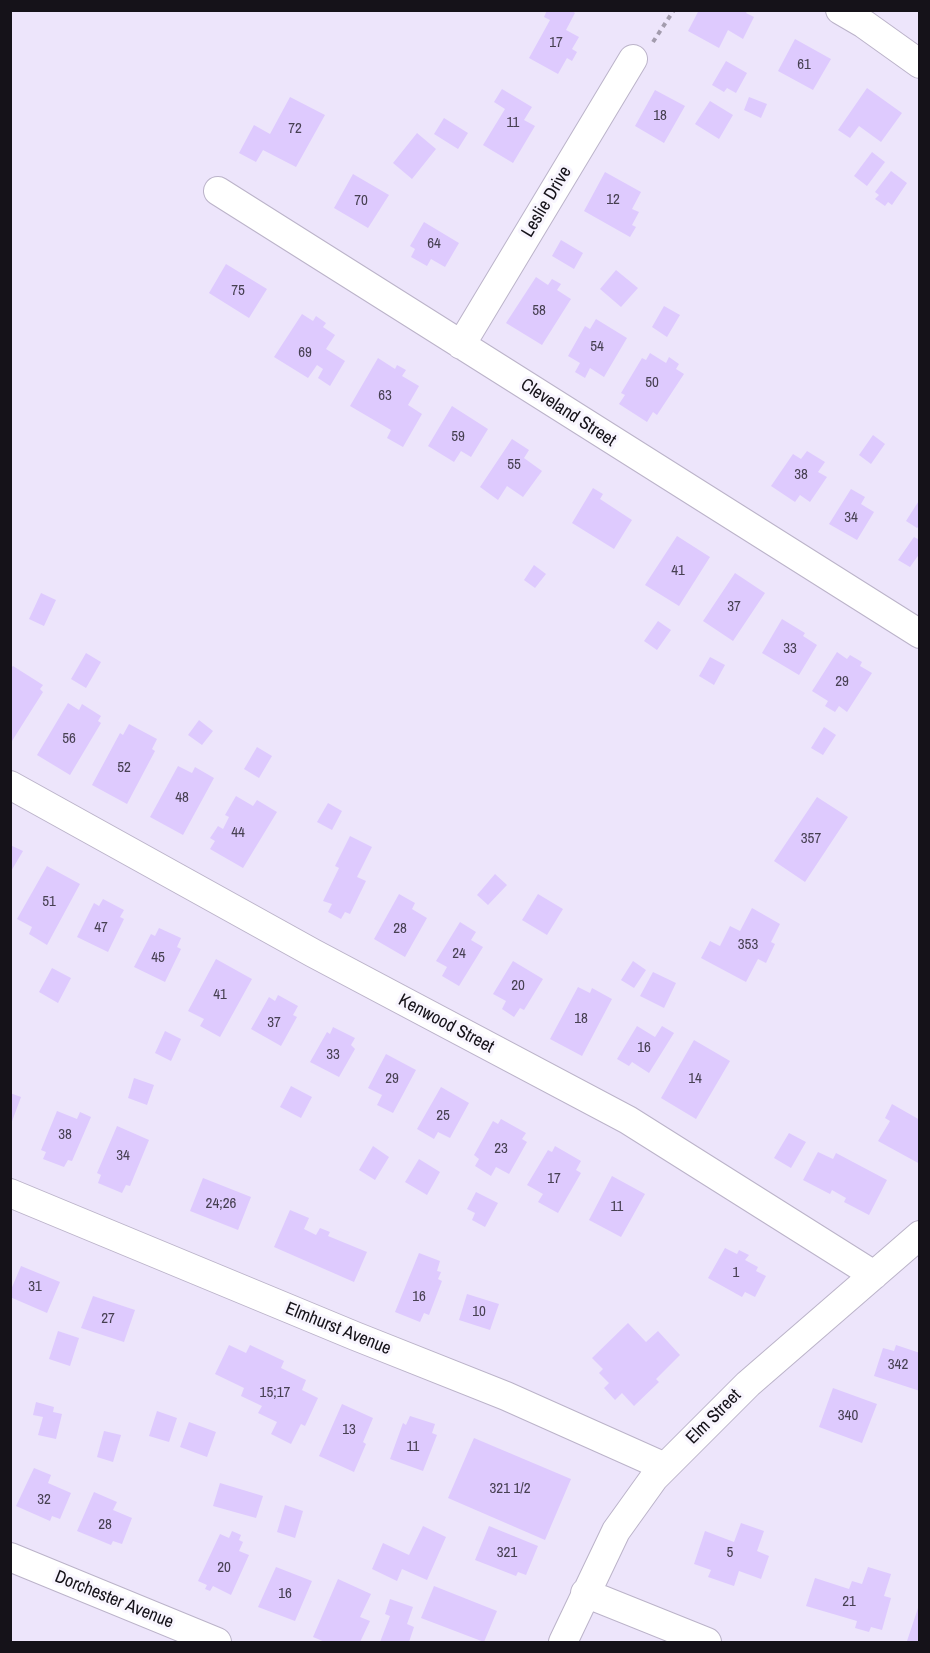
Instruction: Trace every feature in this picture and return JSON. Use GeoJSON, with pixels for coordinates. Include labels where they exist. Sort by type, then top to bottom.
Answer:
{"type":"FeatureCollection","features":[{"type":"Feature","properties":{"kind":"street"},"geometry":{"type":"LineString","coordinates":[[840,10],[864,24],[920,64]]}},
{"type":"Feature","properties":{"kind":"street","name":"Leslie Drive"},"geometry":{"type":"LineString","coordinates":[[461,345],[633,59]]}},
{"type":"Feature","properties":{"kind":"street","name":"Cleveland Street"},"geometry":{"type":"LineString","coordinates":[[218,191],[920,634]]}},
{"type":"Feature","properties":{"kind":"street","name":"Kenwood Street"},"geometry":{"type":"LineString","coordinates":[[10,785],[313,953],[628,1120],[874,1275]]}},
{"type":"Feature","properties":{"kind":"street","name":"Elmhurst Avenue"},"geometry":{"type":"LineString","coordinates":[[10,1193],[506,1396],[665,1467]]}},
{"type":"Feature","properties":{"kind":"street","name":"Elm Street"},"geometry":{"type":"LineString","coordinates":[[563,1642],[616,1531],[654,1478],[748,1384],[920,1235]]}},
{"type":"Feature","properties":{"kind":"street","name":"Dorchester Avenue"},"geometry":{"type":"LineString","coordinates":[[10,1557],[217,1642]]}},
{"type":"Feature","properties":{"kind":"street"},"geometry":{"type":"LineString","coordinates":[[585,1593],[706,1642]]}},
{"type":"Feature","properties":{"kind":"path"},"geometry":{"type":"LineString","coordinates":[[633,59],[647,53],[674,10]]}},
{"type":"Feature","properties":{"kind":"building"},"geometry":{"type":"Polygon","coordinates":[[[547,10],[571,10],[575,13],[566,30],[579,37],[572,49],[577,52],[572,61],[567,58],[558,74],[529,58],[550,20],[544,17],[547,10]]]}},
{"type":"Feature","properties":{"kind":"building"},"geometry":{"type":"Polygon","coordinates":[[[699,10],[748,10],[746,13],[754,17],[743,39],[728,30],[719,48],[688,31],[699,10]]]}},
{"type":"Feature","properties":{"kind":"building"},"geometry":{"type":"Polygon","coordinates":[[[795,39],[831,59],[813,90],[778,71],[795,39]]]}},
{"type":"Feature","properties":{"kind":"building"},"geometry":{"type":"Polygon","coordinates":[[[726,61],[747,73],[736,93],[727,88],[724,92],[712,85],[726,61]]]}},
{"type":"Feature","properties":{"kind":"building"},"geometry":{"type":"Polygon","coordinates":[[[867,88],[902,113],[881,142],[859,126],[850,138],[838,130],[867,88]]]}},
{"type":"Feature","properties":{"kind":"building"},"geometry":{"type":"Polygon","coordinates":[[[502,89],[532,107],[524,120],[535,126],[513,163],[483,145],[505,109],[494,102],[502,89]]]}},
{"type":"Feature","properties":{"kind":"building"},"geometry":{"type":"Polygon","coordinates":[[[655,90],[685,106],[664,143],[635,126],[655,90]]]}},
{"type":"Feature","properties":{"kind":"building"},"geometry":{"type":"Polygon","coordinates":[[[290,97],[325,115],[296,167],[263,150],[256,162],[239,153],[254,125],[270,134],[290,97]]]}},
{"type":"Feature","properties":{"kind":"building"},"geometry":{"type":"Polygon","coordinates":[[[749,97],[767,104],[761,118],[744,110],[749,97]]]}},
{"type":"Feature","properties":{"kind":"building"},"geometry":{"type":"Polygon","coordinates":[[[710,101],[733,115],[719,139],[695,124],[710,101]]]}},
{"type":"Feature","properties":{"kind":"building"},"geometry":{"type":"Polygon","coordinates":[[[444,118],[468,133],[458,149],[434,134],[444,118]]]}},
{"type":"Feature","properties":{"kind":"building"},"geometry":{"type":"Polygon","coordinates":[[[417,133],[436,149],[412,179],[393,163],[417,133]]]}},
{"type":"Feature","properties":{"kind":"building"},"geometry":{"type":"Polygon","coordinates":[[[872,152],[885,162],[867,186],[854,176],[872,152]]]}},
{"type":"Feature","properties":{"kind":"building"},"geometry":{"type":"Polygon","coordinates":[[[891,171],[907,183],[892,205],[888,202],[885,206],[875,199],[879,195],[875,192],[891,171]]]}},
{"type":"Feature","properties":{"kind":"building"},"geometry":{"type":"Polygon","coordinates":[[[605,172],[641,192],[632,209],[639,212],[632,225],[636,227],[630,237],[584,211],[605,172]]]}},
{"type":"Feature","properties":{"kind":"building"},"geometry":{"type":"Polygon","coordinates":[[[353,174],[389,195],[368,228],[334,208],[353,174]]]}},
{"type":"Feature","properties":{"kind":"building"},"geometry":{"type":"Polygon","coordinates":[[[424,222],[459,243],[445,267],[431,259],[427,266],[411,257],[415,249],[410,246],[424,222]]]}},
{"type":"Feature","properties":{"kind":"building"},"geometry":{"type":"Polygon","coordinates":[[[561,240],[583,253],[574,269],[552,256],[561,240]]]}},
{"type":"Feature","properties":{"kind":"building"},"geometry":{"type":"Polygon","coordinates":[[[226,264],[267,289],[249,318],[209,293],[226,264]]]}},
{"type":"Feature","properties":{"kind":"building"},"geometry":{"type":"Polygon","coordinates":[[[616,270],[638,288],[621,307],[600,289],[616,270]]]}},
{"type":"Feature","properties":{"kind":"building"},"geometry":{"type":"Polygon","coordinates":[[[536,277],[548,285],[552,279],[561,284],[557,290],[571,299],[542,345],[506,323],[536,277]]]}},
{"type":"Feature","properties":{"kind":"building"},"geometry":{"type":"Polygon","coordinates":[[[664,306],[680,315],[667,337],[652,327],[664,306]]]}},
{"type":"Feature","properties":{"kind":"building"},"geometry":{"type":"Polygon","coordinates":[[[302,314],[313,321],[316,316],[326,323],[323,327],[335,335],[326,349],[345,361],[330,386],[318,378],[323,369],[317,365],[308,378],[274,357],[302,314]]]}},
{"type":"Feature","properties":{"kind":"building"},"geometry":{"type":"Polygon","coordinates":[[[596,319],[627,338],[604,377],[590,368],[585,378],[575,372],[580,363],[568,356],[585,326],[590,329],[596,319]]]}},
{"type":"Feature","properties":{"kind":"building"},"geometry":{"type":"Polygon","coordinates":[[[650,353],[666,363],[669,357],[679,364],[676,369],[684,374],[657,415],[653,412],[647,422],[619,404],[625,395],[621,393],[642,358],[646,360],[650,353]]]}},
{"type":"Feature","properties":{"kind":"building"},"geometry":{"type":"Polygon","coordinates":[[[378,358],[395,369],[397,365],[406,370],[402,376],[419,386],[408,405],[422,414],[403,447],[387,438],[391,430],[350,406],[378,358]]]}},
{"type":"Feature","properties":{"kind":"building"},"geometry":{"type":"Polygon","coordinates":[[[452,406],[488,429],[471,457],[461,451],[454,462],[428,446],[452,406]]]}},
{"type":"Feature","properties":{"kind":"building"},"geometry":{"type":"Polygon","coordinates":[[[873,435],[885,444],[871,464],[859,455],[873,435]]]}},
{"type":"Feature","properties":{"kind":"building"},"geometry":{"type":"Polygon","coordinates":[[[512,439],[529,450],[524,458],[542,471],[523,497],[507,486],[498,500],[480,487],[512,439]]]}},
{"type":"Feature","properties":{"kind":"building"},"geometry":{"type":"Polygon","coordinates":[[[807,451],[825,462],[818,472],[827,477],[810,502],[800,495],[795,502],[771,486],[793,454],[801,459],[807,451]]]}},
{"type":"Feature","properties":{"kind":"building"},"geometry":{"type":"Polygon","coordinates":[[[593,488],[603,494],[600,499],[632,520],[614,549],[572,523],[593,488]]]}},
{"type":"Feature","properties":{"kind":"building"},"geometry":{"type":"Polygon","coordinates":[[[851,489],[865,497],[861,504],[874,512],[857,540],[829,524],[851,489]]]}},
{"type":"Feature","properties":{"kind":"building"},"geometry":{"type":"Polygon","coordinates":[[[920,499],[920,525],[917,528],[906,521],[920,499]]]}},
{"type":"Feature","properties":{"kind":"building"},"geometry":{"type":"Polygon","coordinates":[[[677,536],[710,557],[679,606],[645,585],[677,536]]]}},
{"type":"Feature","properties":{"kind":"building"},"geometry":{"type":"Polygon","coordinates":[[[914,537],[920,540],[920,553],[910,567],[898,560],[914,537]]]}},
{"type":"Feature","properties":{"kind":"building"},"geometry":{"type":"Polygon","coordinates":[[[534,565],[546,574],[535,588],[524,580],[534,565]]]}},
{"type":"Feature","properties":{"kind":"building"},"geometry":{"type":"Polygon","coordinates":[[[735,573],[765,593],[733,641],[703,621],[735,573]]]}},
{"type":"Feature","properties":{"kind":"building"},"geometry":{"type":"Polygon","coordinates":[[[41,593],[56,600],[44,626],[29,619],[41,593]]]}},
{"type":"Feature","properties":{"kind":"building"},"geometry":{"type":"Polygon","coordinates":[[[782,619],[805,633],[803,636],[817,645],[799,675],[762,653],[782,619]]]}},
{"type":"Feature","properties":{"kind":"building"},"geometry":{"type":"Polygon","coordinates":[[[658,621],[671,630],[657,650],[644,641],[658,621]]]}},
{"type":"Feature","properties":{"kind":"building"},"geometry":{"type":"Polygon","coordinates":[[[837,652],[847,659],[850,655],[862,662],[860,666],[872,673],[847,712],[839,706],[835,712],[825,706],[828,701],[812,691],[837,652]]]}},
{"type":"Feature","properties":{"kind":"building"},"geometry":{"type":"Polygon","coordinates":[[[86,653],[101,662],[86,688],[71,679],[86,653]]]}},
{"type":"Feature","properties":{"kind":"building"},"geometry":{"type":"Polygon","coordinates":[[[710,657],[725,665],[714,685],[699,676],[710,657]]]}},
{"type":"Feature","properties":{"kind":"building"},"geometry":{"type":"Polygon","coordinates":[[[13,666],[43,685],[40,689],[43,692],[12,741],[10,669],[13,666]]]}},
{"type":"Feature","properties":{"kind":"building"},"geometry":{"type":"Polygon","coordinates":[[[68,703],[79,710],[82,704],[101,716],[98,721],[101,723],[70,775],[37,755],[68,703]]]}},
{"type":"Feature","properties":{"kind":"building"},"geometry":{"type":"Polygon","coordinates":[[[199,720],[213,731],[202,745],[188,735],[199,720]]]}},
{"type":"Feature","properties":{"kind":"building"},"geometry":{"type":"Polygon","coordinates":[[[129,724],[157,739],[152,749],[155,751],[127,804],[92,785],[120,733],[123,735],[129,724]]]}},
{"type":"Feature","properties":{"kind":"building"},"geometry":{"type":"Polygon","coordinates":[[[824,727],[836,735],[823,755],[811,748],[824,727]]]}},
{"type":"Feature","properties":{"kind":"building"},"geometry":{"type":"Polygon","coordinates":[[[257,747],[272,756],[259,778],[244,769],[257,747]]]}},
{"type":"Feature","properties":{"kind":"building"},"geometry":{"type":"Polygon","coordinates":[[[178,766],[192,773],[195,767],[214,778],[183,835],[150,817],[178,766]]]}},
{"type":"Feature","properties":{"kind":"building"},"geometry":{"type":"Polygon","coordinates":[[[236,796],[253,806],[257,800],[277,812],[243,868],[210,849],[215,841],[210,838],[218,826],[223,829],[229,817],[225,815],[236,796]]]}},
{"type":"Feature","properties":{"kind":"building"},"geometry":{"type":"Polygon","coordinates":[[[817,797],[848,817],[805,882],[774,861],[817,797]]]}},
{"type":"Feature","properties":{"kind":"building"},"geometry":{"type":"Polygon","coordinates":[[[328,803],[342,811],[332,830],[317,822],[328,803]]]}},
{"type":"Feature","properties":{"kind":"building"},"geometry":{"type":"Polygon","coordinates":[[[350,836],[372,847],[357,877],[366,881],[350,914],[345,912],[341,919],[328,912],[332,904],[323,901],[339,868],[335,866],[350,836]]]}},
{"type":"Feature","properties":{"kind":"building"},"geometry":{"type":"Polygon","coordinates":[[[10,845],[23,851],[10,873],[10,845]]]}},
{"type":"Feature","properties":{"kind":"building"},"geometry":{"type":"Polygon","coordinates":[[[47,866],[80,884],[47,945],[29,934],[32,927],[17,919],[47,866]]]}},
{"type":"Feature","properties":{"kind":"building"},"geometry":{"type":"Polygon","coordinates":[[[495,874],[507,885],[488,905],[477,895],[495,874]]]}},
{"type":"Feature","properties":{"kind":"building"},"geometry":{"type":"Polygon","coordinates":[[[399,894],[415,903],[412,909],[427,918],[405,957],[374,939],[399,894]]]}},
{"type":"Feature","properties":{"kind":"building"},"geometry":{"type":"Polygon","coordinates":[[[538,894],[563,909],[547,935],[522,920],[538,894]]]}},
{"type":"Feature","properties":{"kind":"building"},"geometry":{"type":"Polygon","coordinates":[[[103,899],[124,910],[120,917],[124,919],[108,952],[77,937],[94,903],[99,906],[103,899]]]}},
{"type":"Feature","properties":{"kind":"building"},"geometry":{"type":"Polygon","coordinates":[[[752,908],[780,924],[771,942],[775,944],[766,963],[758,959],[746,982],[701,958],[710,941],[720,946],[730,926],[740,931],[752,908]]]}},
{"type":"Feature","properties":{"kind":"building"},"geometry":{"type":"Polygon","coordinates":[[[460,922],[476,932],[471,940],[483,947],[459,986],[442,976],[447,967],[436,961],[460,922]]]}},
{"type":"Feature","properties":{"kind":"building"},"geometry":{"type":"Polygon","coordinates":[[[159,928],[181,938],[177,947],[181,949],[165,982],[134,967],[151,934],[155,936],[159,928]]]}},
{"type":"Feature","properties":{"kind":"building"},"geometry":{"type":"Polygon","coordinates":[[[216,959],[252,979],[220,1037],[200,1026],[204,1019],[188,1011],[216,959]]]}},
{"type":"Feature","properties":{"kind":"building"},"geometry":{"type":"Polygon","coordinates":[[[513,961],[543,979],[524,1010],[520,1008],[514,1017],[502,1009],[506,1001],[493,994],[513,961]]]}},
{"type":"Feature","properties":{"kind":"building"},"geometry":{"type":"Polygon","coordinates":[[[633,961],[646,970],[634,988],[621,980],[633,961]]]}},
{"type":"Feature","properties":{"kind":"building"},"geometry":{"type":"Polygon","coordinates":[[[52,968],[71,978],[58,1003],[39,992],[52,968]]]}},
{"type":"Feature","properties":{"kind":"building"},"geometry":{"type":"Polygon","coordinates":[[[653,972],[676,983],[664,1008],[640,996],[653,972]]]}},
{"type":"Feature","properties":{"kind":"building"},"geometry":{"type":"Polygon","coordinates":[[[578,987],[590,993],[592,988],[612,999],[582,1056],[550,1039],[578,987]]]}},
{"type":"Feature","properties":{"kind":"building"},"geometry":{"type":"Polygon","coordinates":[[[278,995],[298,1006],[293,1015],[297,1017],[281,1046],[251,1029],[269,997],[275,1001],[278,995]]]}},
{"type":"Feature","properties":{"kind":"building"},"geometry":{"type":"Polygon","coordinates":[[[637,1026],[655,1037],[662,1026],[674,1033],[649,1073],[632,1062],[629,1066],[617,1059],[637,1026]]]}},
{"type":"Feature","properties":{"kind":"building"},"geometry":{"type":"Polygon","coordinates":[[[333,1027],[355,1038],[351,1045],[355,1049],[339,1077],[310,1062],[327,1032],[330,1034],[333,1027]]]}},
{"type":"Feature","properties":{"kind":"building"},"geometry":{"type":"Polygon","coordinates":[[[165,1031],[181,1039],[171,1061],[155,1053],[165,1031]]]}},
{"type":"Feature","properties":{"kind":"building"},"geometry":{"type":"Polygon","coordinates":[[[694,1040],[730,1061],[696,1119],[661,1098],[694,1040]]]}},
{"type":"Feature","properties":{"kind":"building"},"geometry":{"type":"Polygon","coordinates":[[[386,1054],[416,1070],[393,1113],[377,1105],[382,1095],[368,1088],[386,1054]]]}},
{"type":"Feature","properties":{"kind":"building"},"geometry":{"type":"Polygon","coordinates":[[[134,1078],[154,1085],[147,1105],[128,1098],[134,1078]]]}},
{"type":"Feature","properties":{"kind":"building"},"geometry":{"type":"Polygon","coordinates":[[[291,1086],[312,1097],[301,1118],[280,1107],[291,1086]]]}},
{"type":"Feature","properties":{"kind":"building"},"geometry":{"type":"Polygon","coordinates":[[[441,1087],[469,1103],[450,1138],[438,1132],[434,1139],[417,1129],[441,1087]]]}},
{"type":"Feature","properties":{"kind":"building"},"geometry":{"type":"Polygon","coordinates":[[[10,1093],[21,1097],[11,1124],[10,1123],[10,1093]]]}},
{"type":"Feature","properties":{"kind":"building"},"geometry":{"type":"Polygon","coordinates":[[[892,1104],[920,1120],[920,1164],[878,1141],[890,1121],[885,1118],[892,1104]]]}},
{"type":"Feature","properties":{"kind":"building"},"geometry":{"type":"Polygon","coordinates":[[[57,1111],[77,1119],[80,1112],[91,1117],[72,1161],[68,1160],[64,1167],[43,1159],[46,1152],[41,1150],[57,1111]]]}},
{"type":"Feature","properties":{"kind":"building"},"geometry":{"type":"Polygon","coordinates":[[[501,1119],[526,1133],[522,1139],[527,1142],[509,1174],[496,1167],[491,1176],[475,1166],[479,1159],[474,1155],[493,1121],[498,1124],[501,1119]]]}},
{"type":"Feature","properties":{"kind":"building"},"geometry":{"type":"Polygon","coordinates":[[[117,1126],[149,1140],[130,1186],[126,1185],[122,1193],[98,1183],[101,1175],[97,1173],[117,1126]]]}},
{"type":"Feature","properties":{"kind":"building"},"geometry":{"type":"Polygon","coordinates":[[[789,1133],[806,1142],[791,1168],[774,1158],[789,1133]]]}},
{"type":"Feature","properties":{"kind":"building"},"geometry":{"type":"Polygon","coordinates":[[[373,1146],[389,1157],[375,1180],[359,1170],[373,1146]]]}},
{"type":"Feature","properties":{"kind":"building"},"geometry":{"type":"Polygon","coordinates":[[[555,1146],[581,1161],[576,1170],[581,1173],[558,1213],[538,1202],[543,1194],[527,1185],[548,1150],[552,1152],[555,1146]]]}},
{"type":"Feature","properties":{"kind":"building"},"geometry":{"type":"Polygon","coordinates":[[[818,1152],[833,1159],[836,1153],[887,1180],[869,1215],[844,1202],[846,1198],[832,1190],[830,1194],[803,1180],[818,1152]]]}},
{"type":"Feature","properties":{"kind":"building"},"geometry":{"type":"Polygon","coordinates":[[[419,1159],[440,1172],[427,1195],[405,1182],[419,1159]]]}},
{"type":"Feature","properties":{"kind":"building"},"geometry":{"type":"Polygon","coordinates":[[[612,1176],[645,1194],[621,1237],[589,1220],[612,1176]]]}},
{"type":"Feature","properties":{"kind":"building"},"geometry":{"type":"Polygon","coordinates":[[[203,1178],[251,1197],[238,1230],[190,1211],[203,1178]]]}},
{"type":"Feature","properties":{"kind":"building"},"geometry":{"type":"Polygon","coordinates":[[[476,1192],[498,1203],[485,1227],[472,1220],[475,1213],[467,1209],[476,1192]]]}},
{"type":"Feature","properties":{"kind":"building"},"geometry":{"type":"Polygon","coordinates":[[[290,1210],[309,1218],[304,1229],[316,1235],[320,1228],[330,1232],[328,1236],[367,1252],[354,1282],[274,1247],[290,1210]]]}},
{"type":"Feature","properties":{"kind":"building"},"geometry":{"type":"Polygon","coordinates":[[[725,1248],[737,1254],[739,1250],[749,1255],[745,1260],[758,1267],[756,1271],[766,1276],[755,1297],[745,1292],[742,1297],[708,1278],[725,1248]]]}},
{"type":"Feature","properties":{"kind":"building"},"geometry":{"type":"Polygon","coordinates":[[[419,1253],[440,1261],[437,1271],[441,1272],[438,1279],[442,1281],[429,1315],[424,1313],[420,1322],[395,1312],[419,1253]]]}},
{"type":"Feature","properties":{"kind":"building"},"geometry":{"type":"Polygon","coordinates":[[[21,1266],[60,1282],[47,1313],[10,1297],[21,1266]]]}},
{"type":"Feature","properties":{"kind":"building"},"geometry":{"type":"Polygon","coordinates":[[[467,1294],[499,1304],[490,1330],[459,1320],[467,1294]]]}},
{"type":"Feature","properties":{"kind":"building"},"geometry":{"type":"Polygon","coordinates":[[[93,1296],[135,1310],[124,1342],[81,1328],[93,1296]]]}},
{"type":"Feature","properties":{"kind":"building"},"geometry":{"type":"Polygon","coordinates":[[[628,1323],[646,1342],[658,1331],[680,1355],[656,1379],[659,1382],[634,1406],[622,1393],[615,1400],[604,1388],[609,1383],[599,1373],[603,1369],[592,1358],[628,1323]]]}},
{"type":"Feature","properties":{"kind":"building"},"geometry":{"type":"Polygon","coordinates":[[[58,1331],[79,1338],[70,1366],[49,1359],[58,1331]]]}},
{"type":"Feature","properties":{"kind":"building"},"geometry":{"type":"Polygon","coordinates":[[[229,1345],[246,1353],[250,1345],[284,1361],[281,1368],[306,1380],[302,1390],[318,1398],[305,1426],[301,1424],[291,1444],[271,1434],[277,1422],[258,1413],[262,1406],[241,1396],[244,1388],[215,1374],[229,1345]]]}},
{"type":"Feature","properties":{"kind":"building"},"geometry":{"type":"Polygon","coordinates":[[[896,1345],[920,1353],[920,1391],[874,1376],[883,1348],[894,1351],[896,1345]]]}},
{"type":"Feature","properties":{"kind":"building"},"geometry":{"type":"Polygon","coordinates":[[[833,1388],[877,1404],[862,1443],[819,1427],[833,1388]]]}},
{"type":"Feature","properties":{"kind":"building"},"geometry":{"type":"Polygon","coordinates":[[[36,1402],[54,1407],[53,1412],[62,1414],[56,1439],[38,1435],[43,1417],[33,1415],[36,1402]]]}},
{"type":"Feature","properties":{"kind":"building"},"geometry":{"type":"Polygon","coordinates":[[[342,1404],[373,1418],[363,1442],[366,1444],[354,1472],[319,1456],[342,1404]]]}},
{"type":"Feature","properties":{"kind":"building"},"geometry":{"type":"Polygon","coordinates":[[[157,1411],[177,1418],[169,1442],[149,1436],[157,1411]]]}},
{"type":"Feature","properties":{"kind":"building"},"geometry":{"type":"Polygon","coordinates":[[[410,1416],[435,1424],[432,1433],[437,1435],[423,1471],[390,1459],[403,1423],[406,1425],[410,1416]]]}},
{"type":"Feature","properties":{"kind":"building"},"geometry":{"type":"Polygon","coordinates":[[[189,1422],[216,1432],[207,1457],[180,1447],[189,1422]]]}},
{"type":"Feature","properties":{"kind":"building"},"geometry":{"type":"Polygon","coordinates":[[[104,1431],[121,1435],[113,1462],[97,1457],[104,1431]]]}},
{"type":"Feature","properties":{"kind":"building"},"geometry":{"type":"Polygon","coordinates":[[[474,1438],[571,1479],[545,1540],[448,1498],[474,1438]]]}},
{"type":"Feature","properties":{"kind":"building"},"geometry":{"type":"Polygon","coordinates":[[[34,1468],[51,1475],[48,1483],[71,1493],[60,1519],[52,1516],[50,1521],[16,1506],[34,1468]]]}},
{"type":"Feature","properties":{"kind":"building"},"geometry":{"type":"Polygon","coordinates":[[[220,1483],[263,1496],[256,1518],[213,1506],[220,1483]]]}},
{"type":"Feature","properties":{"kind":"building"},"geometry":{"type":"Polygon","coordinates":[[[94,1492],[117,1502],[113,1510],[132,1518],[122,1544],[113,1541],[111,1545],[77,1531],[94,1492]]]}},
{"type":"Feature","properties":{"kind":"building"},"geometry":{"type":"Polygon","coordinates":[[[285,1505],[303,1511],[295,1538],[277,1532],[285,1505]]]}},
{"type":"Feature","properties":{"kind":"building"},"geometry":{"type":"Polygon","coordinates":[[[741,1523],[764,1531],[757,1551],[769,1556],[761,1579],[739,1571],[734,1586],[708,1577],[711,1570],[694,1564],[705,1531],[734,1542],[741,1523]]]}},
{"type":"Feature","properties":{"kind":"building"},"geometry":{"type":"Polygon","coordinates":[[[423,1526],[446,1537],[427,1580],[402,1569],[397,1581],[372,1569],[383,1543],[409,1555],[423,1526]]]}},
{"type":"Feature","properties":{"kind":"building"},"geometry":{"type":"Polygon","coordinates":[[[489,1526],[538,1546],[526,1575],[518,1572],[516,1576],[475,1560],[489,1526]]]}},
{"type":"Feature","properties":{"kind":"building"},"geometry":{"type":"Polygon","coordinates":[[[232,1531],[241,1535],[239,1540],[243,1542],[239,1551],[249,1555],[231,1595],[213,1586],[210,1591],[205,1589],[207,1585],[198,1581],[220,1534],[229,1538],[232,1531]]]}},
{"type":"Feature","properties":{"kind":"building"},"geometry":{"type":"Polygon","coordinates":[[[276,1567],[312,1581],[295,1621],[258,1607],[276,1567]]]}},
{"type":"Feature","properties":{"kind":"building"},"geometry":{"type":"Polygon","coordinates":[[[868,1567],[891,1574],[884,1596],[891,1598],[882,1630],[871,1627],[869,1632],[855,1628],[857,1621],[806,1606],[815,1578],[849,1589],[852,1581],[862,1584],[868,1567]]]}},
{"type":"Feature","properties":{"kind":"building"},"geometry":{"type":"Polygon","coordinates":[[[338,1579],[371,1594],[360,1617],[370,1621],[360,1642],[325,1642],[313,1637],[338,1579]]]}},
{"type":"Feature","properties":{"kind":"building"},"geometry":{"type":"Polygon","coordinates":[[[434,1586],[497,1611],[484,1642],[421,1618],[434,1586]]]}},
{"type":"Feature","properties":{"kind":"building"},"geometry":{"type":"Polygon","coordinates":[[[390,1599],[413,1607],[407,1624],[414,1627],[409,1642],[380,1642],[390,1616],[385,1614],[390,1599]]]}},
{"type":"Feature","properties":{"kind":"building"},"geometry":{"type":"Polygon","coordinates":[[[918,1608],[920,1608],[920,1642],[907,1641],[918,1608]]]}}]}
